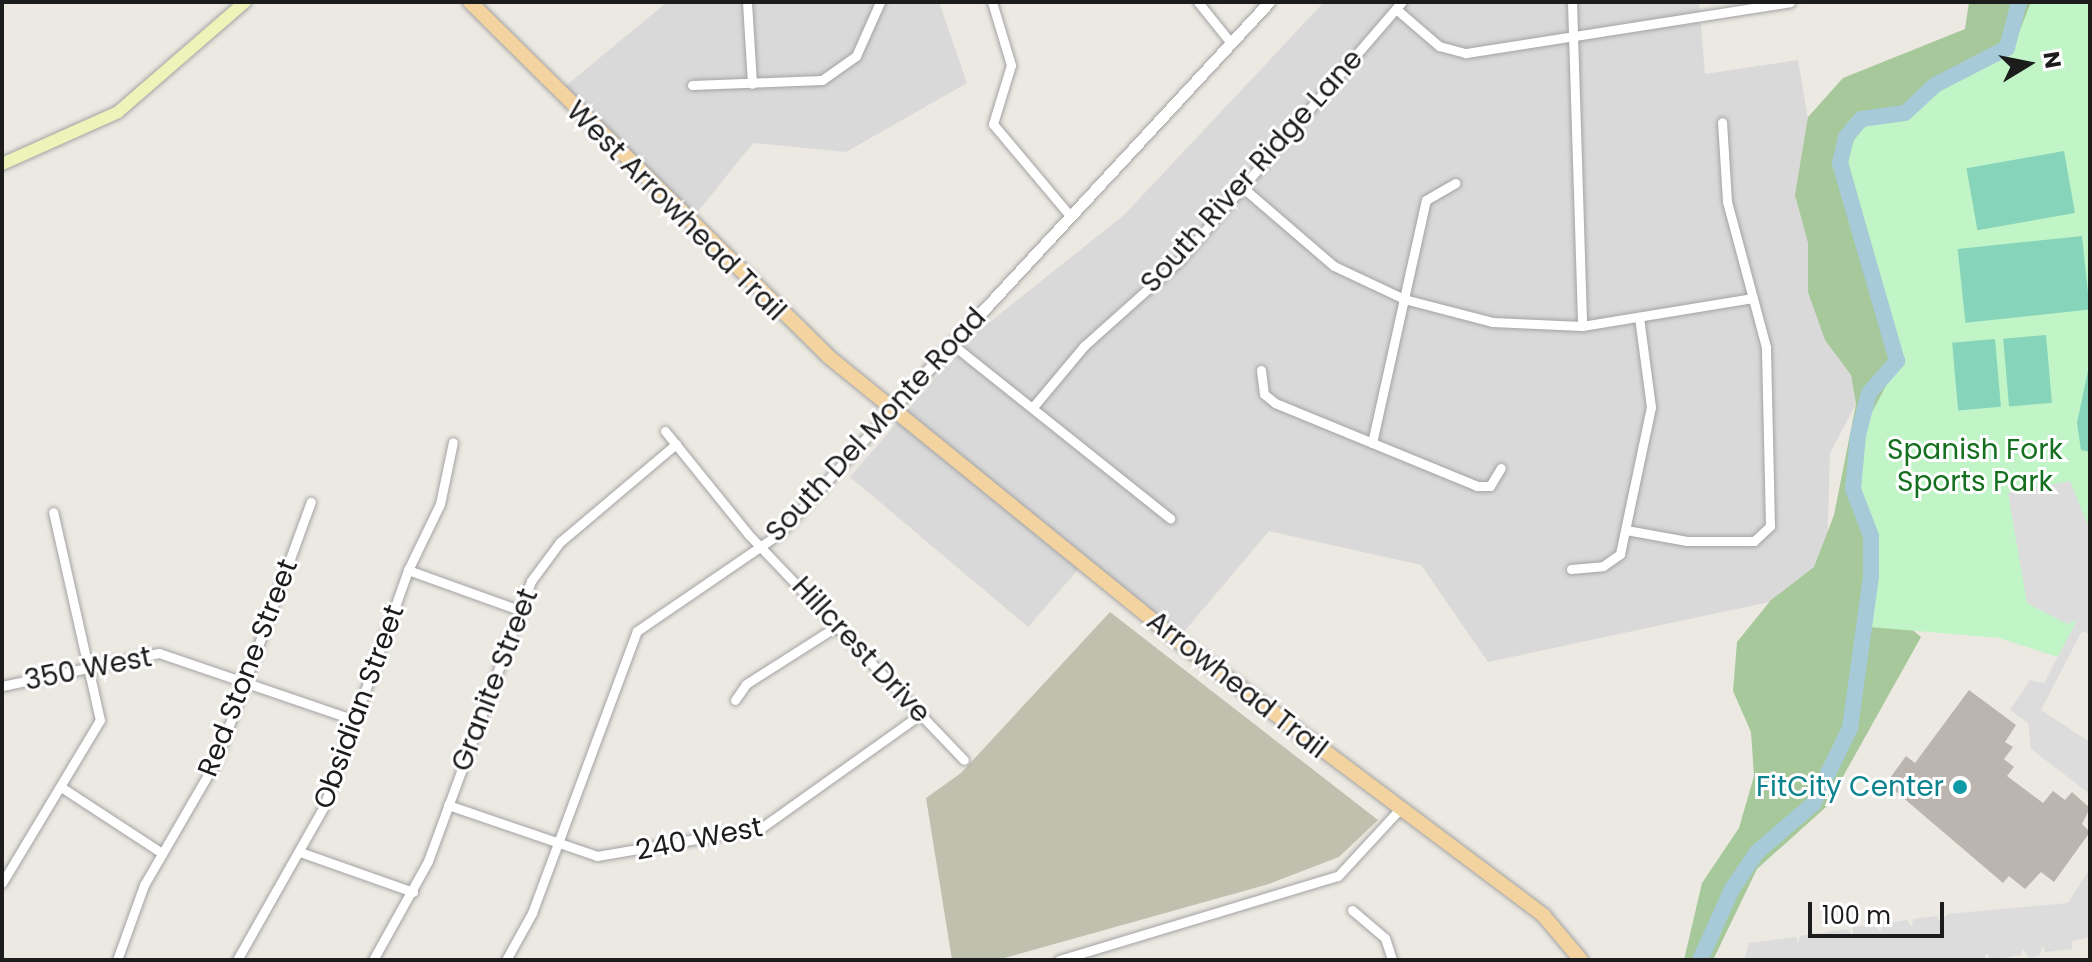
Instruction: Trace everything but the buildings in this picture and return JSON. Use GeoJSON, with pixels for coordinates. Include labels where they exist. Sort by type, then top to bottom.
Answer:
{"type":"FeatureCollection","features":[{"type":"Feature","properties":{"kind":"main road"},"geometry":{"type":"LineString","coordinates":[[2,164],[118,112],[245,2]]}},
{"type":"Feature","properties":{"kind":"main road","name":"West Arrowhead Trail"},"geometry":{"type":"LineString","coordinates":[[470,2],[697,234],[891,410]]}},
{"type":"Feature","properties":{"kind":"main road","name":"Arrowhead Trail"},"geometry":{"type":"LineString","coordinates":[[891,410],[1399,810],[1544,916],[1581,960]]}},
{"type":"Feature","properties":{"kind":"street"},"geometry":{"type":"LineString","coordinates":[[747,2],[752,84]]}},
{"type":"Feature","properties":{"kind":"street"},"geometry":{"type":"LineString","coordinates":[[692,85],[822,80],[842,70],[880,2]]}},
{"type":"Feature","properties":{"kind":"street"},"geometry":{"type":"LineString","coordinates":[[992,2],[1011,65],[993,124],[1071,217]]}},
{"type":"Feature","properties":{"kind":"street"},"geometry":{"type":"LineString","coordinates":[[1198,2],[1231,43]]}},
{"type":"Feature","properties":{"kind":"street","name":"South Del Monte Road"},"geometry":{"type":"LineString","coordinates":[[506,960],[558,843],[637,631],[762,547],[1269,2]]}},
{"type":"Feature","properties":{"kind":"street"},"geometry":{"type":"LineString","coordinates":[[1572,2],[1582,326]]}},
{"type":"Feature","properties":{"kind":"street"},"geometry":{"type":"LineString","coordinates":[[1399,5],[1439,46],[1466,53],[1790,2]]}},
{"type":"Feature","properties":{"kind":"street","name":"South River Ridge Lane"},"geometry":{"type":"LineString","coordinates":[[1033,407],[1242,187],[1399,5]]}},
{"type":"Feature","properties":{"kind":"street"},"geometry":{"type":"LineString","coordinates":[[1626,530],[1706,542],[1765,535],[1770,384],[1753,298],[1727,201],[1722,122]]}},
{"type":"Feature","properties":{"kind":"street"},"geometry":{"type":"LineString","coordinates":[[1372,443],[1426,200],[1455,183]]}},
{"type":"Feature","properties":{"kind":"street"},"geometry":{"type":"LineString","coordinates":[[1242,187],[1334,266],[1404,299],[1492,322],[1582,326],[1753,298]]}},
{"type":"Feature","properties":{"kind":"street"},"geometry":{"type":"LineString","coordinates":[[1571,569],[1614,562],[1626,530],[1651,407],[1639,317]]}},
{"type":"Feature","properties":{"kind":"street"},"geometry":{"type":"LineString","coordinates":[[953,345],[1170,518]]}},
{"type":"Feature","properties":{"kind":"street"},"geometry":{"type":"LineString","coordinates":[[1261,370],[1264,394],[1275,403],[1477,486],[1490,486],[1501,468]]}},
{"type":"Feature","properties":{"kind":"street","name":"Hillcrest Drive"},"geometry":{"type":"LineString","coordinates":[[665,431],[762,547],[964,760]]}},
{"type":"Feature","properties":{"kind":"street","name":"Obsidian Street"},"geometry":{"type":"LineString","coordinates":[[237,960],[300,852],[355,720],[408,570],[440,504],[453,442]]}},
{"type":"Feature","properties":{"kind":"street","name":"Granite Street"},"geometry":{"type":"LineString","coordinates":[[373,960],[413,892],[519,610],[560,542],[676,444]]}},
{"type":"Feature","properties":{"kind":"street","name":"Red Stone Street"},"geometry":{"type":"LineString","coordinates":[[117,960],[134,906],[213,768],[311,502]]}},
{"type":"Feature","properties":{"kind":"street"},"geometry":{"type":"LineString","coordinates":[[2,883],[100,720],[90,663],[53,512]]}},
{"type":"Feature","properties":{"kind":"street"},"geometry":{"type":"LineString","coordinates":[[408,570],[519,610]]}},
{"type":"Feature","properties":{"kind":"street"},"geometry":{"type":"LineString","coordinates":[[735,700],[746,684],[837,626]]}},
{"type":"Feature","properties":{"kind":"street","name":"350 West"},"geometry":{"type":"LineString","coordinates":[[2,686],[90,663],[159,653],[246,680],[355,720]]}},
{"type":"Feature","properties":{"kind":"street","name":"240 West"},"geometry":{"type":"LineString","coordinates":[[448,805],[604,856],[773,825],[921,714]]}},
{"type":"Feature","properties":{"kind":"street"},"geometry":{"type":"LineString","coordinates":[[61,787],[162,853]]}},
{"type":"Feature","properties":{"kind":"street"},"geometry":{"type":"LineString","coordinates":[[1059,960],[1328,880],[1362,857],[1399,810]]}},
{"type":"Feature","properties":{"kind":"street"},"geometry":{"type":"LineString","coordinates":[[300,852],[413,892]]}},
{"type":"Feature","properties":{"kind":"street"},"geometry":{"type":"LineString","coordinates":[[1352,910],[1385,938],[1392,960]]}},
{"type":"Feature","properties":{"kind":"shaded area"},"geometry":{"type":"Polygon","coordinates":[[[667,2],[939,2],[967,83],[846,152],[753,143],[692,219],[562,89],[667,2]]]}},
{"type":"Feature","properties":{"kind":"shaded area"},"geometry":{"type":"Polygon","coordinates":[[[1324,2],[1699,2],[1705,74],[1798,60],[1856,404],[1830,453],[1826,590],[1488,662],[1421,565],[1269,531],[1177,640],[1083,564],[1028,627],[850,477],[971,337],[1124,215],[1324,2]]]}},
{"type":"Feature","properties":{"kind":"shaded area"},"geometry":{"type":"Polygon","coordinates":[[[2070,481],[2090,530],[2090,634],[2082,631],[2041,710],[2090,742],[2090,794],[2031,749],[2028,723],[2010,710],[2030,680],[2044,683],[2077,620],[2067,624],[2027,603],[2008,493],[2070,481]]]}},
{"type":"Feature","properties":{"kind":"shaded area"},"geometry":{"type":"Polygon","coordinates":[[[1110,612],[1378,820],[1339,857],[1269,884],[997,960],[952,960],[926,798],[961,773],[1110,612]]]}},
{"type":"Feature","properties":{"kind":"shaded area"},"geometry":{"type":"Polygon","coordinates":[[[2090,868],[2090,937],[2072,941],[2072,949],[2045,952],[2043,945],[2039,956],[2029,958],[2022,948],[2022,955],[1990,960],[1987,953],[1984,960],[1744,960],[1749,943],[1796,937],[1798,943],[1800,936],[1847,929],[1853,935],[1853,927],[1875,925],[1880,932],[1883,924],[1907,920],[1912,927],[1913,919],[1937,916],[1940,922],[1948,914],[2068,903],[2090,868]]]}},
{"type":"Feature","properties":{"kind":"green space"},"geometry":{"type":"Polygon","coordinates":[[[1969,2],[2090,2],[1910,628],[1921,637],[1826,807],[1757,869],[1713,960],[1684,960],[1702,883],[1739,828],[1754,776],[1751,732],[1733,691],[1737,642],[1771,600],[1814,567],[1834,515],[1856,404],[1851,375],[1825,340],[1808,292],[1808,243],[1795,195],[1808,117],[1843,78],[1965,29],[1969,2]]]}},
{"type":"Feature","properties":{"kind":"green space","name":"Spanish Fork Sports Park"},"geometry":{"type":"Polygon","coordinates":[[[2031,2],[2090,2],[2090,627],[2074,628],[2058,657],[1999,638],[1870,627],[1877,554],[1857,485],[1868,420],[1902,355],[1847,158],[1857,133],[1876,118],[2011,53],[2031,2]]]}},
{"type":"Feature","properties":{"kind":"green space"},"geometry":{"type":"Polygon","coordinates":[[[2064,151],[2075,213],[1977,230],[1967,168],[2064,151]]]}},
{"type":"Feature","properties":{"kind":"green space"},"geometry":{"type":"Polygon","coordinates":[[[2082,236],[2090,310],[1965,323],[1958,249],[2082,236]]]}},
{"type":"Feature","properties":{"kind":"green space"},"geometry":{"type":"Polygon","coordinates":[[[2046,335],[2052,403],[2009,406],[2003,339],[2046,335]]]}},
{"type":"Feature","properties":{"kind":"green space"},"geometry":{"type":"Polygon","coordinates":[[[1995,339],[2001,407],[1958,410],[1952,343],[1995,339]]]}},
{"type":"Feature","properties":{"kind":"green space"},"geometry":{"type":"Polygon","coordinates":[[[2090,361],[2090,452],[2081,450],[2077,423],[2090,361]]]}},
{"type":"Feature","properties":{"kind":"waterway"},"geometry":{"type":"LineString","coordinates":[[1700,960],[1732,889],[1757,852],[1813,804],[1850,728],[1871,576],[1871,536],[1853,489],[1858,435],[1869,393],[1897,361],[1840,163],[1846,137],[1861,119],[1905,113],[1935,85],[2007,48],[2019,2]]}},
{"type":"Feature","properties":{"kind":"place","name":"FitCity Center"},"geometry":{"type":"Point","coordinates":[1960,787]}}]}
